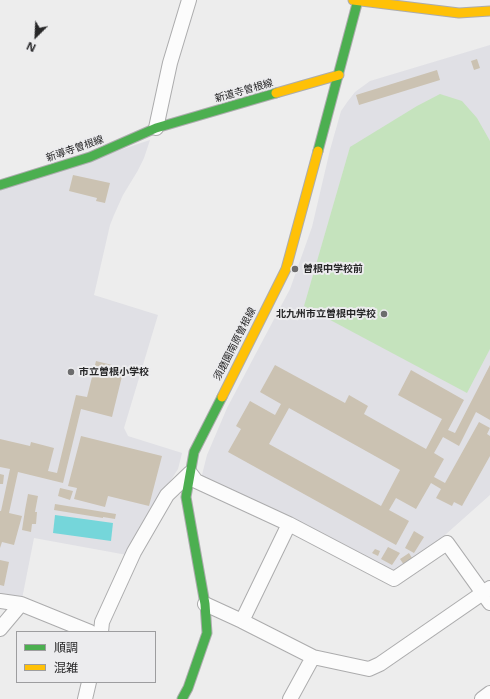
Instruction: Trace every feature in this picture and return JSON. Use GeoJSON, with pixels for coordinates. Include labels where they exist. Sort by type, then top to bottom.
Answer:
{"type":"FeatureCollection","features":[{"type":"Feature","properties":{"kind":"main road"},"geometry":{"type":"LineString","coordinates":[[356,0],[459,14],[490,11]]}},
{"type":"Feature","properties":{"kind":"main road","name":"須磨園南原曽根線"},"geometry":{"type":"LineString","coordinates":[[182,699],[188,688],[207,633],[205,604],[186,497],[194,452],[286,269],[339,75],[356,0]]}},
{"type":"Feature","properties":{"kind":"main road","name":"新道寺曽根線"},"geometry":{"type":"LineString","coordinates":[[156,128],[339,75]]}},
{"type":"Feature","properties":{"kind":"main road","name":"新導寺曽根線"},"geometry":{"type":"LineString","coordinates":[[0,185],[90,157],[156,128]]}},
{"type":"Feature","properties":{"kind":"street"},"geometry":{"type":"LineString","coordinates":[[156,128],[170,63],[189,0]]}},
{"type":"Feature","properties":{"kind":"street"},"geometry":{"type":"LineString","coordinates":[[101,631],[102,622],[134,552],[167,495],[190,473],[196,481],[289,524],[394,578],[447,543],[488,595],[380,664],[369,669],[313,657],[205,604]]}},
{"type":"Feature","properties":{"kind":"street"},"geometry":{"type":"LineString","coordinates":[[242,621],[289,524]]}},
{"type":"Feature","properties":{"kind":"street"},"geometry":{"type":"LineString","coordinates":[[0,601],[20,604],[88,631]]}},
{"type":"Feature","properties":{"kind":"street"},"geometry":{"type":"LineString","coordinates":[[0,629],[20,604]]}},
{"type":"Feature","properties":{"kind":"street"},"geometry":{"type":"LineString","coordinates":[[290,699],[313,657]]}},
{"type":"Feature","properties":{"kind":"street"},"geometry":{"type":"LineString","coordinates":[[85,699],[89,683]]}},
{"type":"Feature","properties":{"kind":"street"},"geometry":{"type":"LineString","coordinates":[[482,699],[490,693]]}},
{"type":"Feature","properties":{"kind":"shaded area","name":"北九州市立曽根中学校"},"geometry":{"type":"Polygon","coordinates":[[[490,45],[490,495],[445,535],[394,576],[251,498],[202,478],[202,475],[207,455],[227,408],[290,289],[312,227],[330,150],[341,111],[355,92],[370,81],[490,45]]]}},
{"type":"Feature","properties":{"kind":"shaded area","name":"市立曽根小学校"},"geometry":{"type":"Polygon","coordinates":[[[150,140],[144,158],[123,195],[110,225],[94,295],[158,315],[124,428],[128,436],[182,453],[178,469],[144,522],[127,555],[34,538],[22,599],[0,597],[0,190],[150,140]]]}},
{"type":"Feature","properties":{"kind":"green space"},"geometry":{"type":"Polygon","coordinates":[[[440,94],[462,101],[477,118],[490,141],[490,349],[467,393],[304,306],[350,147],[417,106],[440,94]]]}},
{"type":"Feature","properties":{"kind":"water"},"geometry":{"type":"Polygon","coordinates":[[[55,515],[113,523],[111,541],[53,533],[55,515]]]}},
{"type":"Feature","properties":{"kind":"building"},"geometry":{"type":"Polygon","coordinates":[[[477,59],[480,68],[474,70],[471,61],[477,59]]]}},
{"type":"Feature","properties":{"kind":"building"},"geometry":{"type":"Polygon","coordinates":[[[437,70],[440,80],[359,105],[356,95],[437,70]]]}},
{"type":"Feature","properties":{"kind":"building"},"geometry":{"type":"Polygon","coordinates":[[[73,175],[110,183],[105,203],[96,201],[97,198],[69,191],[73,175]]]}},
{"type":"Feature","properties":{"kind":"building"},"geometry":{"type":"Polygon","coordinates":[[[96,361],[124,368],[112,417],[81,409],[63,483],[18,472],[9,513],[22,516],[14,545],[2,542],[0,548],[0,511],[10,469],[0,467],[0,439],[30,446],[31,442],[54,448],[48,471],[57,473],[76,395],[87,397],[96,361]]]}},
{"type":"Feature","properties":{"kind":"building"},"geometry":{"type":"Polygon","coordinates":[[[275,365],[345,403],[349,395],[368,406],[364,414],[426,449],[442,419],[398,395],[411,370],[464,400],[448,430],[455,433],[490,365],[490,420],[476,412],[459,446],[443,437],[434,453],[444,459],[434,477],[445,483],[479,422],[490,428],[487,434],[490,436],[490,456],[462,506],[454,502],[452,506],[436,498],[441,489],[431,483],[416,509],[396,498],[389,510],[409,521],[396,545],[228,452],[241,429],[236,426],[250,401],[275,415],[281,404],[260,392],[275,365]],[[289,408],[269,444],[381,506],[400,470],[289,408]]]}},
{"type":"Feature","properties":{"kind":"building"},"geometry":{"type":"Polygon","coordinates":[[[81,436],[162,456],[149,506],[108,496],[105,507],[74,499],[77,488],[68,486],[81,436]]]}},
{"type":"Feature","properties":{"kind":"building"},"geometry":{"type":"Polygon","coordinates":[[[0,474],[4,475],[3,484],[0,484],[0,474]]]}},
{"type":"Feature","properties":{"kind":"building"},"geometry":{"type":"Polygon","coordinates":[[[60,488],[73,491],[70,500],[58,496],[60,488]]]}},
{"type":"Feature","properties":{"kind":"building"},"geometry":{"type":"Polygon","coordinates":[[[28,494],[38,496],[35,512],[37,512],[36,524],[32,524],[31,532],[22,530],[28,494]]]}},
{"type":"Feature","properties":{"kind":"building"},"geometry":{"type":"Polygon","coordinates":[[[55,504],[116,514],[115,519],[54,510],[55,504]]]}},
{"type":"Feature","properties":{"kind":"building"},"geometry":{"type":"Polygon","coordinates":[[[414,531],[424,537],[414,553],[405,548],[414,531]]]}},
{"type":"Feature","properties":{"kind":"building"},"geometry":{"type":"Polygon","coordinates":[[[388,547],[400,553],[392,565],[381,559],[388,547]]]}},
{"type":"Feature","properties":{"kind":"building"},"geometry":{"type":"Polygon","coordinates":[[[375,549],[380,551],[378,556],[372,553],[375,549]]]}},
{"type":"Feature","properties":{"kind":"building"},"geometry":{"type":"Polygon","coordinates":[[[409,553],[412,558],[404,565],[400,559],[409,553]]]}},
{"type":"Feature","properties":{"kind":"building"},"geometry":{"type":"Polygon","coordinates":[[[0,560],[9,562],[4,586],[0,585],[0,560]]]}},
{"type":"Feature","properties":{"kind":"traffic: fast"},"geometry":{"type":"LineString","coordinates":[[318,151],[358,0]]}},
{"type":"Feature","properties":{"kind":"traffic: fast"},"geometry":{"type":"LineString","coordinates":[[0,185],[90,157],[156,128],[276,93]]}},
{"type":"Feature","properties":{"kind":"traffic: fast"},"geometry":{"type":"LineString","coordinates":[[182,699],[188,688],[207,633],[205,604],[186,497],[194,452],[222,397]]}},
{"type":"Feature","properties":{"kind":"traffic: slow"},"geometry":{"type":"LineString","coordinates":[[353,0],[459,13],[490,11]]}},
{"type":"Feature","properties":{"kind":"traffic: slow"},"geometry":{"type":"LineString","coordinates":[[276,93],[339,75]]}},
{"type":"Feature","properties":{"kind":"traffic: slow"},"geometry":{"type":"LineString","coordinates":[[222,397],[286,269],[318,151]]}},
{"type":"Feature","properties":{"kind":"place","name":"曽根中学校前"},"geometry":{"type":"Point","coordinates":[295,269]}},
{"type":"Feature","properties":{"kind":"place","name":"北九州市立曽根中学校"},"geometry":{"type":"Point","coordinates":[384,314]}},
{"type":"Feature","properties":{"kind":"place","name":"市立曽根小学校"},"geometry":{"type":"Point","coordinates":[71,372]}}]}
